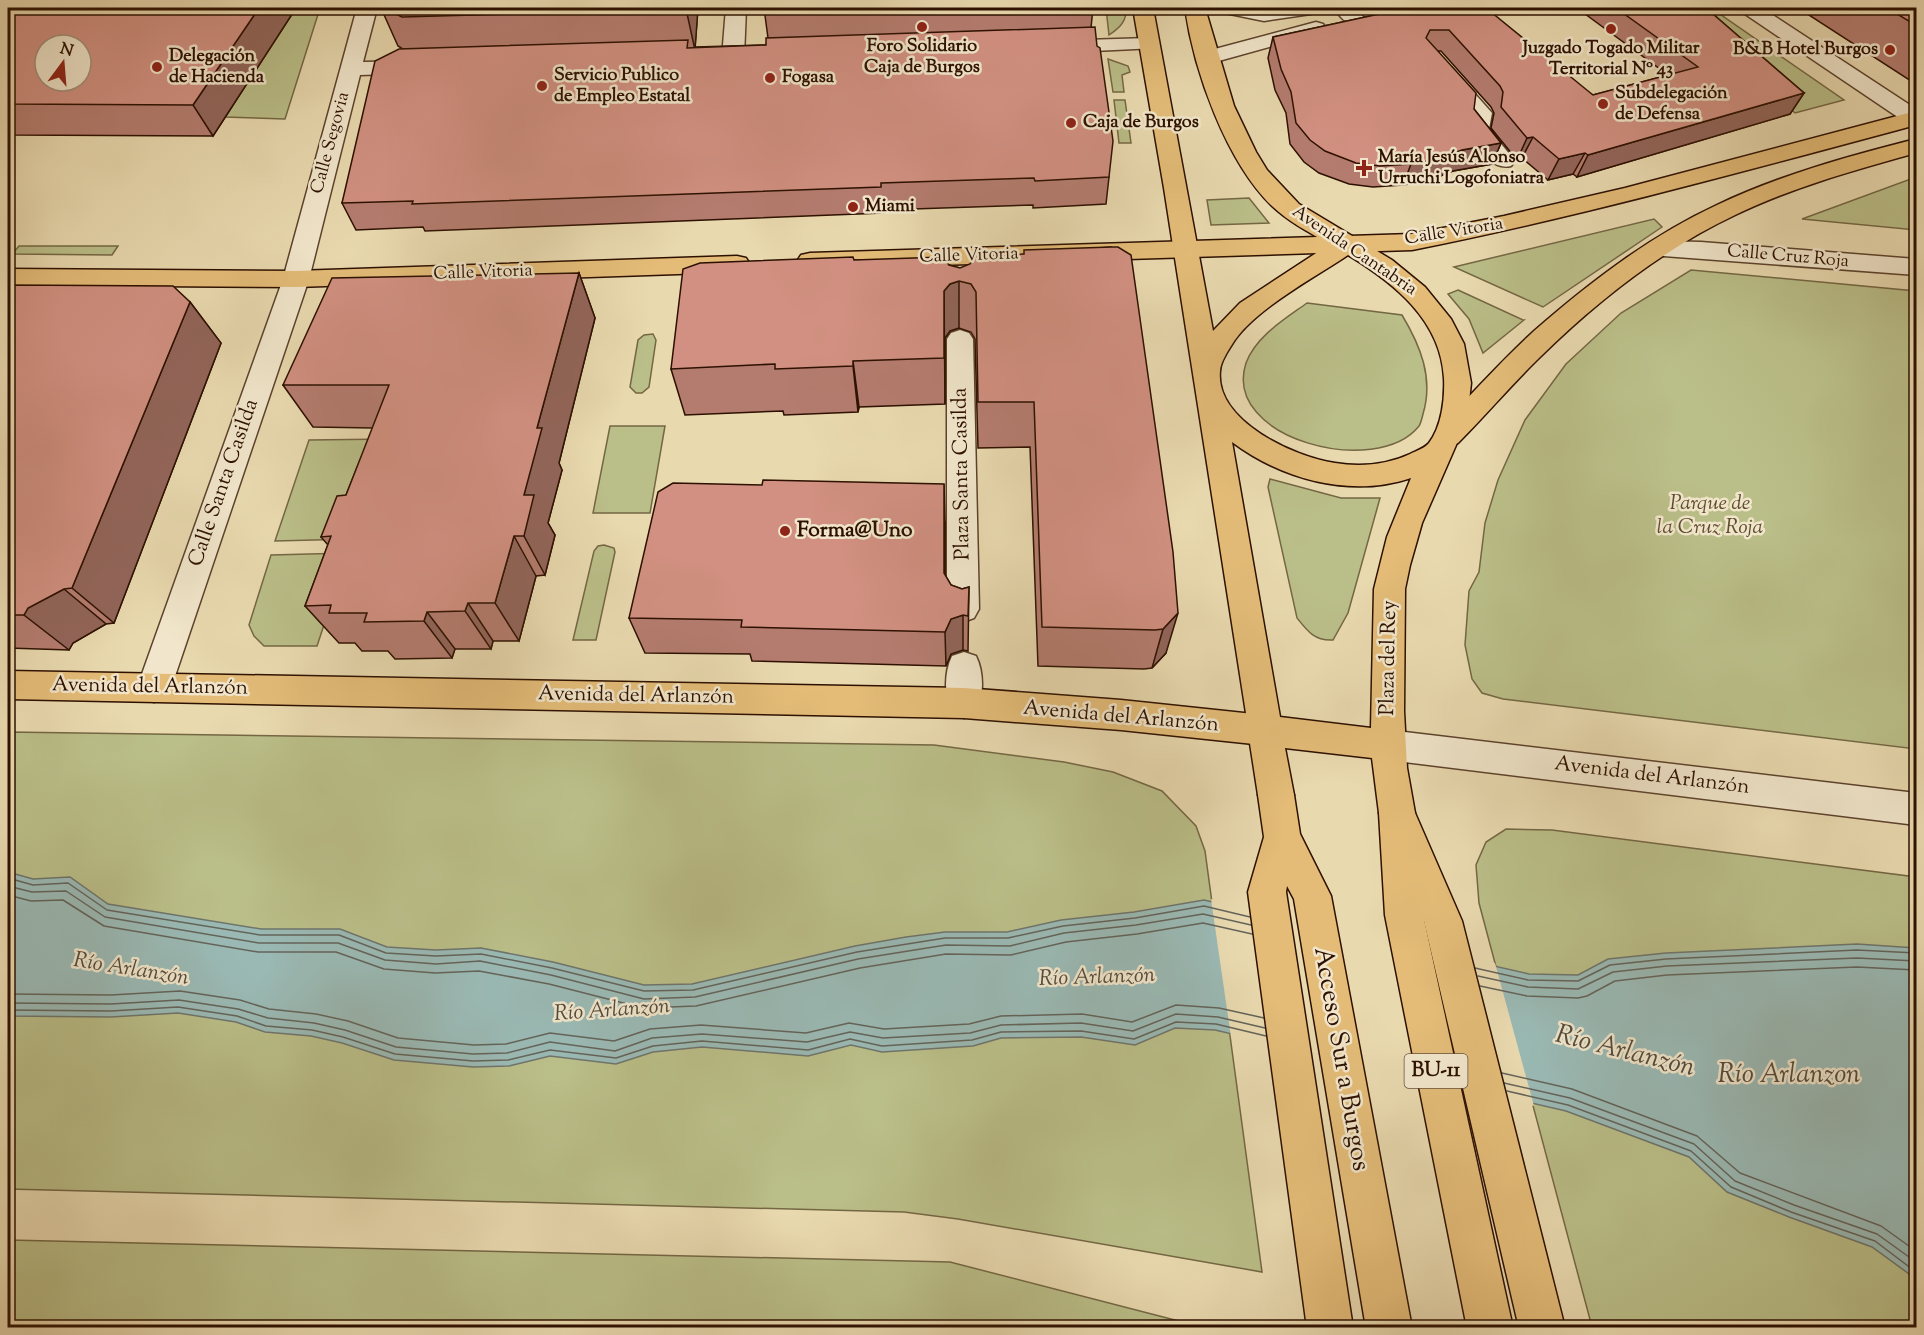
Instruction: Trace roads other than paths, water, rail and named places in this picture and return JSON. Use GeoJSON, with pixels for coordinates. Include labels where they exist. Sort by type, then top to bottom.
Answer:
{"type":"FeatureCollection","features":[{"type":"Feature","properties":{"kind":"main road"},"geometry":{"type":"LineString","coordinates":[[1143,8],[1186,248],[1263,730]]}},
{"type":"Feature","properties":{"kind":"main road","name":"Avenida Cantabria"},"geometry":{"type":"LineString","coordinates":[[1195,8],[1208,58],[1231,128],[1247,157],[1268,187],[1307,222],[1348,243],[1388,270],[1419,295],[1431,308],[1448,337],[1456,365],[1457,396],[1442,445]]}},
{"type":"Feature","properties":{"kind":"main road","name":"Calle Vitoria"},"geometry":{"type":"LineString","coordinates":[[8,277],[296,279],[778,262],[958,268],[1186,248],[1412,242],[1504,225],[1628,195],[1916,118]]}},
{"type":"Feature","properties":{"kind":"main road"},"geometry":{"type":"LineString","coordinates":[[1348,243],[1249,309],[1220,339],[1208,383],[1235,430],[1266,452],[1311,470],[1360,475],[1397,471],[1442,445],[1557,326],[1659,249],[1702,222],[1743,202],[1917,146]]}},
{"type":"Feature","properties":{"kind":"main road","name":"Plaza del Rey"},"geometry":{"type":"LineString","coordinates":[[1263,730],[1388,745],[1388,618],[1391,579],[1413,508],[1442,445]]}},
{"type":"Feature","properties":{"kind":"main road","name":"Avenida del Arlanzón"},"geometry":{"type":"LineString","coordinates":[[8,685],[964,703],[1121,715],[1263,730]]}},
{"type":"Feature","properties":{"kind":"main road","name":"Acceso Sur a Burgos"},"geometry":{"type":"LineString","coordinates":[[1263,730],[1282,837],[1312,896],[1389,1328]]}},
{"type":"Feature","properties":{"kind":"main road"},"geometry":{"type":"LineString","coordinates":[[1388,745],[1397,813],[1442,916],[1542,1328]]}},
{"type":"Feature","properties":{"kind":"main road","name":"BU-11"},"geometry":{"type":"LineString","coordinates":[[1397,813],[1404,915],[1490,1328]]}},
{"type":"Feature","properties":{"kind":"main road"},"geometry":{"type":"LineString","coordinates":[[1282,837],[1267,892],[1330,1328]]}},
{"type":"Feature","properties":{"kind":"street","name":"Calle Segovia"},"geometry":{"type":"LineString","coordinates":[[296,279],[367,8]]}},
{"type":"Feature","properties":{"kind":"street"},"geometry":{"type":"LineString","coordinates":[[734,57],[736,8]]}},
{"type":"Feature","properties":{"kind":"street"},"geometry":{"type":"LineString","coordinates":[[1227,8],[1264,15],[1311,8]]}},
{"type":"Feature","properties":{"kind":"street"},"geometry":{"type":"LineString","coordinates":[[1749,8],[1916,118]]}},
{"type":"Feature","properties":{"kind":"street"},"geometry":{"type":"LineString","coordinates":[[1208,58],[1349,13],[1376,15]]}},
{"type":"Feature","properties":{"kind":"street"},"geometry":{"type":"LineString","coordinates":[[1032,48],[1149,44]]}},
{"type":"Feature","properties":{"kind":"street"},"geometry":{"type":"LineString","coordinates":[[710,58],[757,56]]}},
{"type":"Feature","properties":{"kind":"street"},"geometry":{"type":"LineString","coordinates":[[1431,58],[1481,113],[1478,129],[1503,161]]}},
{"type":"Feature","properties":{"kind":"street"},"geometry":{"type":"LineString","coordinates":[[351,69],[442,66]]}},
{"type":"Feature","properties":{"kind":"street","name":"Calle Cruz Roja"},"geometry":{"type":"LineString","coordinates":[[1659,249],[1701,250],[1917,267]]}},
{"type":"Feature","properties":{"kind":"street","name":"Calle Santa Casilda"},"geometry":{"type":"LineString","coordinates":[[154,688],[296,279]]}},
{"type":"Feature","properties":{"kind":"street","name":"Plaza Santa Casilda"},"geometry":{"type":"LineString","coordinates":[[960,339],[963,609]]}},
{"type":"Feature","properties":{"kind":"street"},"geometry":{"type":"LineString","coordinates":[[964,666],[964,703]]}},
{"type":"Feature","properties":{"kind":"street","name":"Avenida del Arlanzón"},"geometry":{"type":"LineString","coordinates":[[1388,745],[1917,809]]}},
{"type":"Feature","properties":{"kind":"water","name":"Río Arlanzon"},"geometry":{"type":"Polygon","coordinates":[[[8,872],[33,879],[70,877],[108,904],[261,929],[340,929],[387,947],[436,950],[481,948],[553,962],[644,985],[692,984],[855,946],[906,937],[945,932],[1007,932],[1061,920],[1134,912],[1204,900],[1529,974],[1578,975],[1608,959],[1666,953],[1857,944],[1916,948],[1916,1279],[1872,1247],[1727,1192],[1689,1157],[1566,1111],[1215,1030],[1175,1028],[1135,1045],[1081,1037],[1001,1038],[973,1046],[882,1052],[851,1045],[808,1056],[702,1047],[653,1052],[616,1064],[550,1056],[509,1066],[473,1067],[394,1060],[342,1043],[311,1036],[265,1032],[236,1022],[178,1013],[111,1017],[8,1016],[8,872]]]}},
{"type":"Feature","properties":{"kind":"place","name":"Foro Solidario Caja de Burgos"},"geometry":{"type":"Point","coordinates":[922,27]}},
{"type":"Feature","properties":{"kind":"place","name":"Juzgado Togado Militar Territorial Nº 43"},"geometry":{"type":"Point","coordinates":[1611,29]}},
{"type":"Feature","properties":{"kind":"place","name":"B&B Hotel Burgos"},"geometry":{"type":"Point","coordinates":[1890,50]}},
{"type":"Feature","properties":{"kind":"place","name":"Delegación de Hacienda"},"geometry":{"type":"Point","coordinates":[157,67]}},
{"type":"Feature","properties":{"kind":"place","name":"Fogasa"},"geometry":{"type":"Point","coordinates":[770,78]}},
{"type":"Feature","properties":{"kind":"place","name":"Servicio Publico de Empleo Estatal"},"geometry":{"type":"Point","coordinates":[542,86]}},
{"type":"Feature","properties":{"kind":"place","name":"Subdelegación de Defensa"},"geometry":{"type":"Point","coordinates":[1603,104]}},
{"type":"Feature","properties":{"kind":"place","name":"Caja de Burgos"},"geometry":{"type":"Point","coordinates":[1071,123]}},
{"type":"Feature","properties":{"kind":"place","name":"María Jesús Alonso Urruchi Logofoniatra"},"geometry":{"type":"Point","coordinates":[1364,168]}},
{"type":"Feature","properties":{"kind":"place","name":"Miami"},"geometry":{"type":"Point","coordinates":[853,207]}},
{"type":"Feature","properties":{"kind":"place","name":"Forma@Uno"},"geometry":{"type":"Point","coordinates":[785,531]}},
{"type":"Feature","properties":{"kind":"park label","name":"Parque de la Cruz Roja"},"geometry":{"type":"Point","coordinates":[1710,516]}},
{"type":"Feature","properties":{"kind":"water label","name":"Río Arlanzón"},"geometry":{"type":"Point","coordinates":[131,970]}},
{"type":"Feature","properties":{"kind":"water label","name":"Río Arlanzón"},"geometry":{"type":"Point","coordinates":[1097,978]}},
{"type":"Feature","properties":{"kind":"water label","name":"Río Arlanzón"},"geometry":{"type":"Point","coordinates":[612,1011]}},
{"type":"Feature","properties":{"kind":"water label","name":"Río Arlanzón"},"geometry":{"type":"Point","coordinates":[1625,1052]}}]}
